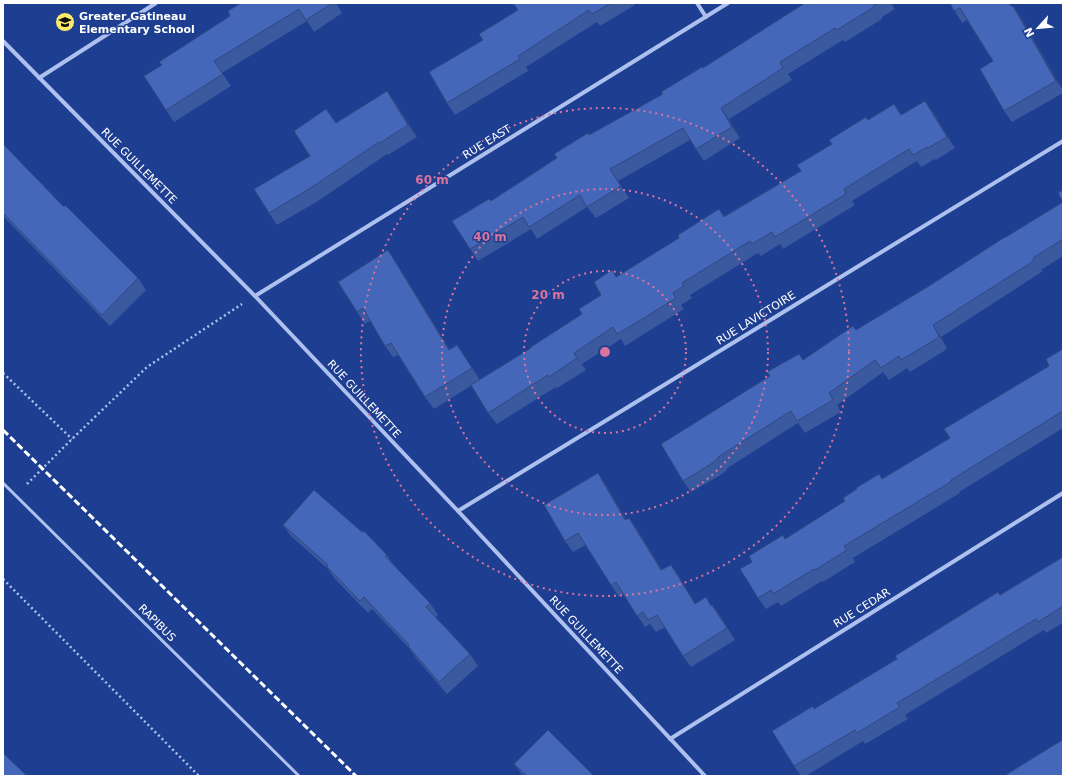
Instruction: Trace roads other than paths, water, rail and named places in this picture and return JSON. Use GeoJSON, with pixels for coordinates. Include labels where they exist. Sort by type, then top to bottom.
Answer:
{"type":"FeatureCollection","features":[{"type":"Feature","properties":{"kind":"street"},"geometry":{"type":"LineString","coordinates":[[39,78],[156,3]]}},
{"type":"Feature","properties":{"kind":"street"},"geometry":{"type":"LineString","coordinates":[[697,3],[706,17]]}},
{"type":"Feature","properties":{"kind":"street","name":"RUE EAST"},"geometry":{"type":"LineString","coordinates":[[255,296],[728,3]]}},
{"type":"Feature","properties":{"kind":"street","name":"RUE GUILLEMETTE"},"geometry":{"type":"LineString","coordinates":[[3,41],[255,296],[705,776]]}},
{"type":"Feature","properties":{"kind":"street","name":"RUE LAVICTOIRE"},"geometry":{"type":"LineString","coordinates":[[458,511],[1063,141]]}},
{"type":"Feature","properties":{"kind":"street","name":"RUE CEDAR"},"geometry":{"type":"LineString","coordinates":[[670,738],[1063,493]]}},
{"type":"Feature","properties":{"kind":"lane","name":"RAPIBUS"},"geometry":{"type":"LineString","coordinates":[[3,483],[299,776]]}},
{"type":"Feature","properties":{"kind":"railway"},"geometry":{"type":"LineString","coordinates":[[3,430],[356,776]]}},
{"type":"Feature","properties":{"kind":"place","name":"Greater Gatineau Elementary School"},"geometry":{"type":"Point","coordinates":[65,22]}}]}
